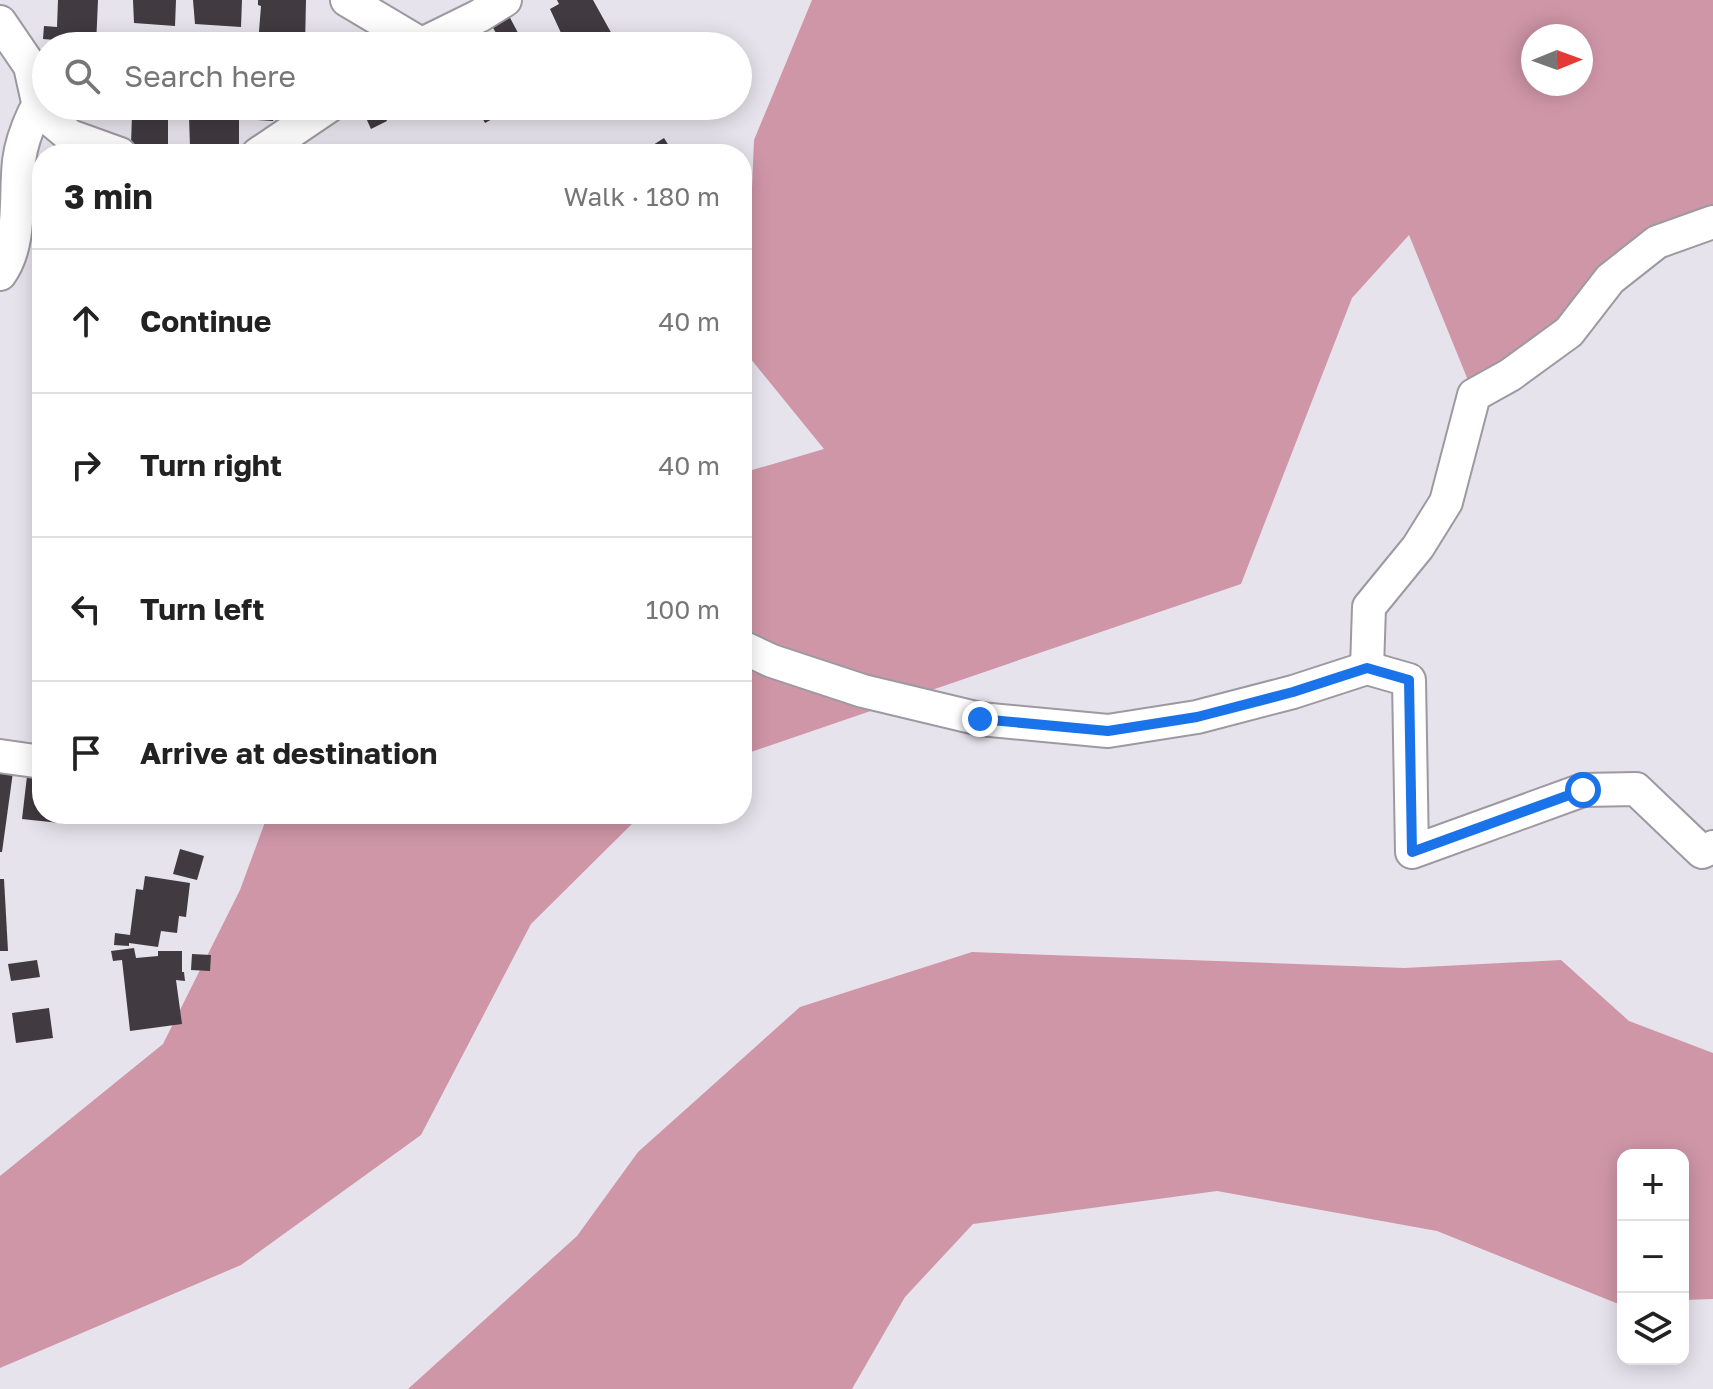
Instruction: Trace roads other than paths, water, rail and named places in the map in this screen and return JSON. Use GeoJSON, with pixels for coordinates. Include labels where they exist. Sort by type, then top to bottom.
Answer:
{"type":"FeatureCollection","features":[{"type":"Feature","properties":{"kind":"street"},"geometry":{"type":"LineString","coordinates":[[347,0],[398,32]]}},
{"type":"Feature","properties":{"kind":"street"},"geometry":{"type":"LineString","coordinates":[[446,32],[505,0]]}},
{"type":"Feature","properties":{"kind":"street"},"geometry":{"type":"LineString","coordinates":[[0,22],[30,66],[32,75]]}},
{"type":"Feature","properties":{"kind":"street"},"geometry":{"type":"LineString","coordinates":[[0,274],[6,266],[14,234],[21,149],[32,119]]}},
{"type":"Feature","properties":{"kind":"street"},"geometry":{"type":"LineString","coordinates":[[51,120],[70,136],[92,144]]}},
{"type":"Feature","properties":{"kind":"street"},"geometry":{"type":"LineString","coordinates":[[273,144],[308,120]]}},
{"type":"Feature","properties":{"kind":"street"},"geometry":{"type":"LineString","coordinates":[[1367,668],[1369,607],[1418,547],[1446,502],[1474,395],[1510,375],[1569,332],[1610,279],[1657,242],[1713,222]]}},
{"type":"Feature","properties":{"kind":"street"},"geometry":{"type":"LineString","coordinates":[[752,652],[863,691],[980,719],[1108,731],[1197,717],[1293,692],[1367,668],[1409,680],[1412,852],[1583,790],[1636,789],[1702,852],[1713,847]]}},
{"type":"Feature","properties":{"kind":"street"},"geometry":{"type":"LineString","coordinates":[[0,756],[32,761]]}}]}
